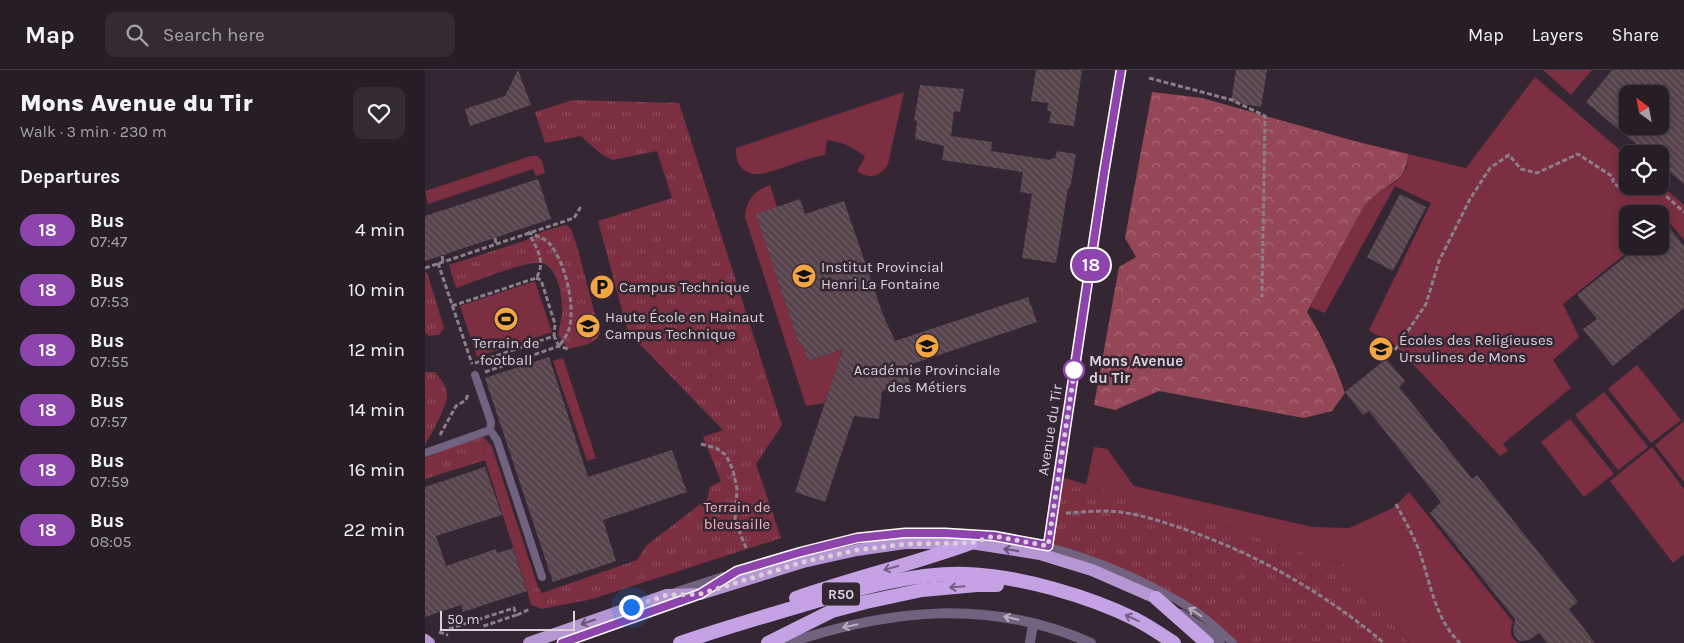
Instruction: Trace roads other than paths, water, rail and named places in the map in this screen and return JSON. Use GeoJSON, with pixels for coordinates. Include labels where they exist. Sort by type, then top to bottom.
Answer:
{"type":"FeatureCollection","features":[{"type":"Feature","properties":{"kind":"highway"},"geometry":{"type":"LineString","coordinates":[[719,630],[771,606],[971,543]]}},
{"type":"Feature","properties":{"kind":"highway","name":"R50"},"geometry":{"type":"LineString","coordinates":[[680,643],[865,587],[921,578],[966,574],[1041,586],[1090,600],[1136,620],[1174,643]]}},
{"type":"Feature","properties":{"kind":"highway"},"geometry":{"type":"LineString","coordinates":[[768,643],[832,611],[922,590],[977,585],[1041,586]]}},
{"type":"Feature","properties":{"kind":"highway"},"geometry":{"type":"LineString","coordinates":[[1155,598],[1207,643]]}},
{"type":"Feature","properties":{"kind":"main road"},"geometry":{"type":"LineString","coordinates":[[529,643],[667,595],[700,594],[803,562],[857,550],[905,544],[971,543],[1044,550],[1155,598]]}},
{"type":"Feature","properties":{"kind":"main road"},"geometry":{"type":"LineString","coordinates":[[425,640],[429,643]]}},
{"type":"Feature","properties":{"kind":"street","name":"Avenue du Tir"},"geometry":{"type":"LineString","coordinates":[[1044,550],[1054,504],[1121,70]]}},
{"type":"Feature","properties":{"kind":"street"},"geometry":{"type":"LineString","coordinates":[[562,643],[700,594]]}},
{"type":"Feature","properties":{"kind":"street"},"geometry":{"type":"LineString","coordinates":[[1155,598],[1210,633],[1220,643]]}},
{"type":"Feature","properties":{"kind":"street"},"geometry":{"type":"LineString","coordinates":[[789,643],[851,626],[927,613],[969,613],[994,616],[1068,633],[1091,643]]}},
{"type":"Feature","properties":{"kind":"street"},"geometry":{"type":"LineString","coordinates":[[1030,643],[1033,624]]}},
{"type":"Feature","properties":{"kind":"lane"},"geometry":{"type":"LineString","coordinates":[[475,375],[491,422],[490,430],[497,440],[542,577]]}},
{"type":"Feature","properties":{"kind":"lane"},"geometry":{"type":"LineString","coordinates":[[425,453],[490,430]]}},
{"type":"Feature","properties":{"kind":"lane"},"geometry":{"type":"LineString","coordinates":[[667,595],[737,571],[857,538],[921,533],[994,536],[1044,550],[1095,561],[1139,579],[1196,612],[1233,643]]}},
{"type":"Feature","properties":{"kind":"lane"},"geometry":{"type":"LineString","coordinates":[[971,543],[994,536]]}},
{"type":"Feature","properties":{"kind":"lane"},"geometry":{"type":"LineString","coordinates":[[700,594],[737,571]]}},
{"type":"Feature","properties":{"kind":"place","name":"Institut Provincial Henri La Fontaine"},"geometry":{"type":"Point","coordinates":[804,276]}},
{"type":"Feature","properties":{"kind":"place","name":"Campus Technique"},"geometry":{"type":"Point","coordinates":[602,287]}},
{"type":"Feature","properties":{"kind":"place","name":"Terrain de football"},"geometry":{"type":"Point","coordinates":[506,319]}},
{"type":"Feature","properties":{"kind":"place","name":"Haute École en Hainaut Campus Technique"},"geometry":{"type":"Point","coordinates":[588,326]}},
{"type":"Feature","properties":{"kind":"place","name":"Académie Provinciale des Métiers"},"geometry":{"type":"Point","coordinates":[927,346]}},
{"type":"Feature","properties":{"kind":"place","name":"Écoles des Religieuses Ursulines de Mons"},"geometry":{"type":"Point","coordinates":[1381,349]}},
{"type":"Feature","properties":{"kind":"place","name":"Mons Avenue du Tir"},"geometry":{"type":"Point","coordinates":[1074,370]}},
{"type":"Feature","properties":{"kind":"park label","name":"Terrain de bleusaille"},"geometry":{"type":"Point","coordinates":[737,516]}}]}
